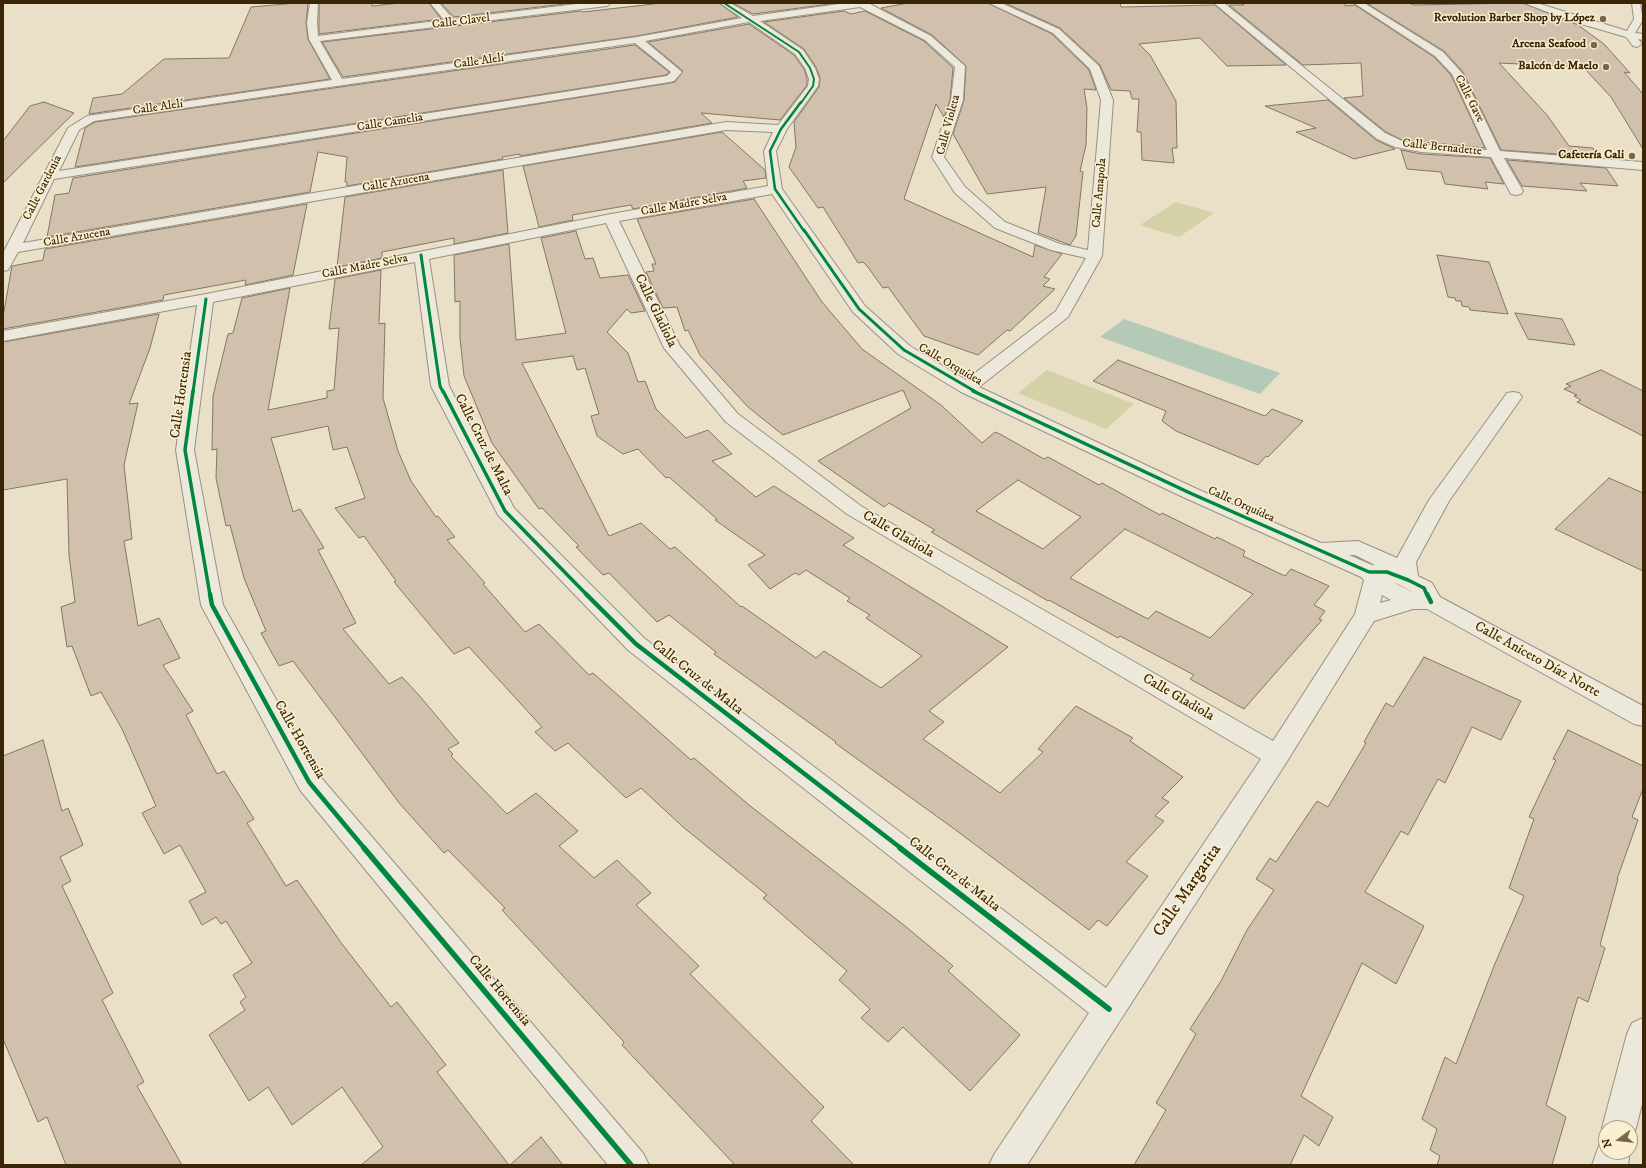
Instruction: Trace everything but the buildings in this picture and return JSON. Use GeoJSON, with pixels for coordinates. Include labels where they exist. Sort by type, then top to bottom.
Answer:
{"type":"FeatureCollection","features":[{"type":"Feature","properties":{"kind":"street"},"geometry":{"type":"LineString","coordinates":[[314,3],[312,23],[314,40],[338,82]]}},
{"type":"Feature","properties":{"kind":"street"},"geometry":{"type":"LineString","coordinates":[[434,3],[451,23]]}},
{"type":"Feature","properties":{"kind":"street","name":"Calle Clavel"},"geometry":{"type":"LineString","coordinates":[[314,40],[607,3]]}},
{"type":"Feature","properties":{"kind":"street"},"geometry":{"type":"LineString","coordinates":[[724,3],[751,19]]}},
{"type":"Feature","properties":{"kind":"street","name":"Calle Alelí"},"geometry":{"type":"LineString","coordinates":[[91,118],[637,40],[751,19],[864,3]]}},
{"type":"Feature","properties":{"kind":"street","name":"Calle Violeta"},"geometry":{"type":"LineString","coordinates":[[864,3],[928,38],[960,66],[957,100],[938,157],[960,190],[1000,225],[1056,247],[1095,256]]}},
{"type":"Feature","properties":{"kind":"street","name":"Calle Amapola"},"geometry":{"type":"LineString","coordinates":[[967,388],[1062,314],[1095,256],[1107,100],[1095,68],[1056,31],[993,3]]}},
{"type":"Feature","properties":{"kind":"street","name":"Calle Bernadette"},"geometry":{"type":"LineString","coordinates":[[1218,3],[1381,136],[1399,144],[1421,148],[1643,166]]}},
{"type":"Feature","properties":{"kind":"street","name":"Calle Gave"},"geometry":{"type":"LineString","coordinates":[[1358,3],[1439,54],[1457,73],[1495,153],[1516,191]]}},
{"type":"Feature","properties":{"kind":"street"},"geometry":{"type":"LineString","coordinates":[[1528,3],[1574,19],[1628,35],[1643,37]]}},
{"type":"Feature","properties":{"kind":"street"},"geometry":{"type":"LineString","coordinates":[[1628,35],[1639,19],[1636,3]]}},
{"type":"Feature","properties":{"kind":"street","name":"Calle Orquídea"},"geometry":{"type":"LineString","coordinates":[[751,19],[799,52],[810,68],[814,78],[813,86],[781,129],[770,151],[775,189],[859,309],[904,350],[967,388],[1190,493],[1318,550],[1372,576]]}},
{"type":"Feature","properties":{"kind":"street"},"geometry":{"type":"LineString","coordinates":[[1628,35],[1643,51]]}},
{"type":"Feature","properties":{"kind":"street","name":"Calle Camelia"},"geometry":{"type":"LineString","coordinates":[[50,176],[670,79],[677,72],[637,40]]}},
{"type":"Feature","properties":{"kind":"street","name":"Calle Gardenia"},"geometry":{"type":"LineString","coordinates":[[3,267],[74,128],[91,118]]}},
{"type":"Feature","properties":{"kind":"street","name":"Calle Azucena"},"geometry":{"type":"LineString","coordinates":[[12,249],[726,126],[781,129]]}},
{"type":"Feature","properties":{"kind":"street","name":"Calle Madre Selva"},"geometry":{"type":"LineString","coordinates":[[3,336],[206,299],[611,218],[775,189]]}},
{"type":"Feature","properties":{"kind":"street","name":"Calle Gladiola"},"geometry":{"type":"LineString","coordinates":[[611,218],[672,348],[732,418],[854,510],[1277,756]]}},
{"type":"Feature","properties":{"kind":"street","name":"Calle Cruz de Malta"},"geometry":{"type":"LineString","coordinates":[[421,255],[440,386],[505,511],[636,644],[1109,1009]]}},
{"type":"Feature","properties":{"kind":"street","name":"Calle Hortensia"},"geometry":{"type":"LineString","coordinates":[[206,299],[185,450],[212,605],[309,782],[631,1165]]}},
{"type":"Feature","properties":{"kind":"street"},"geometry":{"type":"LineString","coordinates":[[1407,576],[1405,562],[1439,500],[1513,397]]}},
{"type":"Feature","properties":{"kind":"street"},"geometry":{"type":"LineString","coordinates":[[1318,550],[1358,548],[1407,576],[1424,588],[1422,602],[1366,615]]}},
{"type":"Feature","properties":{"kind":"street"},"geometry":{"type":"LineString","coordinates":[[1372,576],[1387,572],[1407,576]]}},
{"type":"Feature","properties":{"kind":"street","name":"Calle Margarita"},"geometry":{"type":"LineString","coordinates":[[1007,1165],[1277,756],[1366,615],[1372,576]]}},
{"type":"Feature","properties":{"kind":"street","name":"Calle Aniceto Díaz Norte"},"geometry":{"type":"LineString","coordinates":[[1372,576],[1382,586],[1422,602],[1643,717]]}},
{"type":"Feature","properties":{"kind":"street"},"geometry":{"type":"LineString","coordinates":[[1621,1120],[1643,1034]]}},
{"type":"Feature","properties":{"kind":"shaded area"},"geometry":{"type":"Polygon","coordinates":[[[1176,202],[1214,213],[1179,237],[1140,225],[1176,202]]]}},
{"type":"Feature","properties":{"kind":"shaded area"},"geometry":{"type":"Polygon","coordinates":[[[1124,319],[1280,373],[1260,394],[1100,337],[1124,319]]]}},
{"type":"Feature","properties":{"kind":"shaded area"},"geometry":{"type":"Polygon","coordinates":[[[1047,370],[1134,404],[1106,429],[1018,393],[1047,370]]]}},
{"type":"Feature","properties":{"kind":"cycle path"},"geometry":{"type":"LineString","coordinates":[[724,3],[751,19],[799,52],[810,68],[814,79],[813,86],[781,129],[770,151],[775,189],[859,309],[904,350],[967,388],[1190,493],[1369,572],[1387,572],[1408,580],[1424,588],[1431,602]]}},
{"type":"Feature","properties":{"kind":"cycle path"},"geometry":{"type":"LineString","coordinates":[[421,255],[440,386],[505,511],[636,644],[1109,1009]]}},
{"type":"Feature","properties":{"kind":"cycle path"},"geometry":{"type":"LineString","coordinates":[[206,299],[185,450],[212,605],[309,782],[631,1165]]}},
{"type":"Feature","properties":{"kind":"place","name":"Revolution Barber Shop by López"},"geometry":{"type":"Point","coordinates":[1603,19]}},
{"type":"Feature","properties":{"kind":"place","name":"Arcena Seafood"},"geometry":{"type":"Point","coordinates":[1594,45]}},
{"type":"Feature","properties":{"kind":"place","name":"Balcón de Maelo"},"geometry":{"type":"Point","coordinates":[1606,67]}},
{"type":"Feature","properties":{"kind":"place","name":"Cafetería Cali"},"geometry":{"type":"Point","coordinates":[1632,156]}}]}
